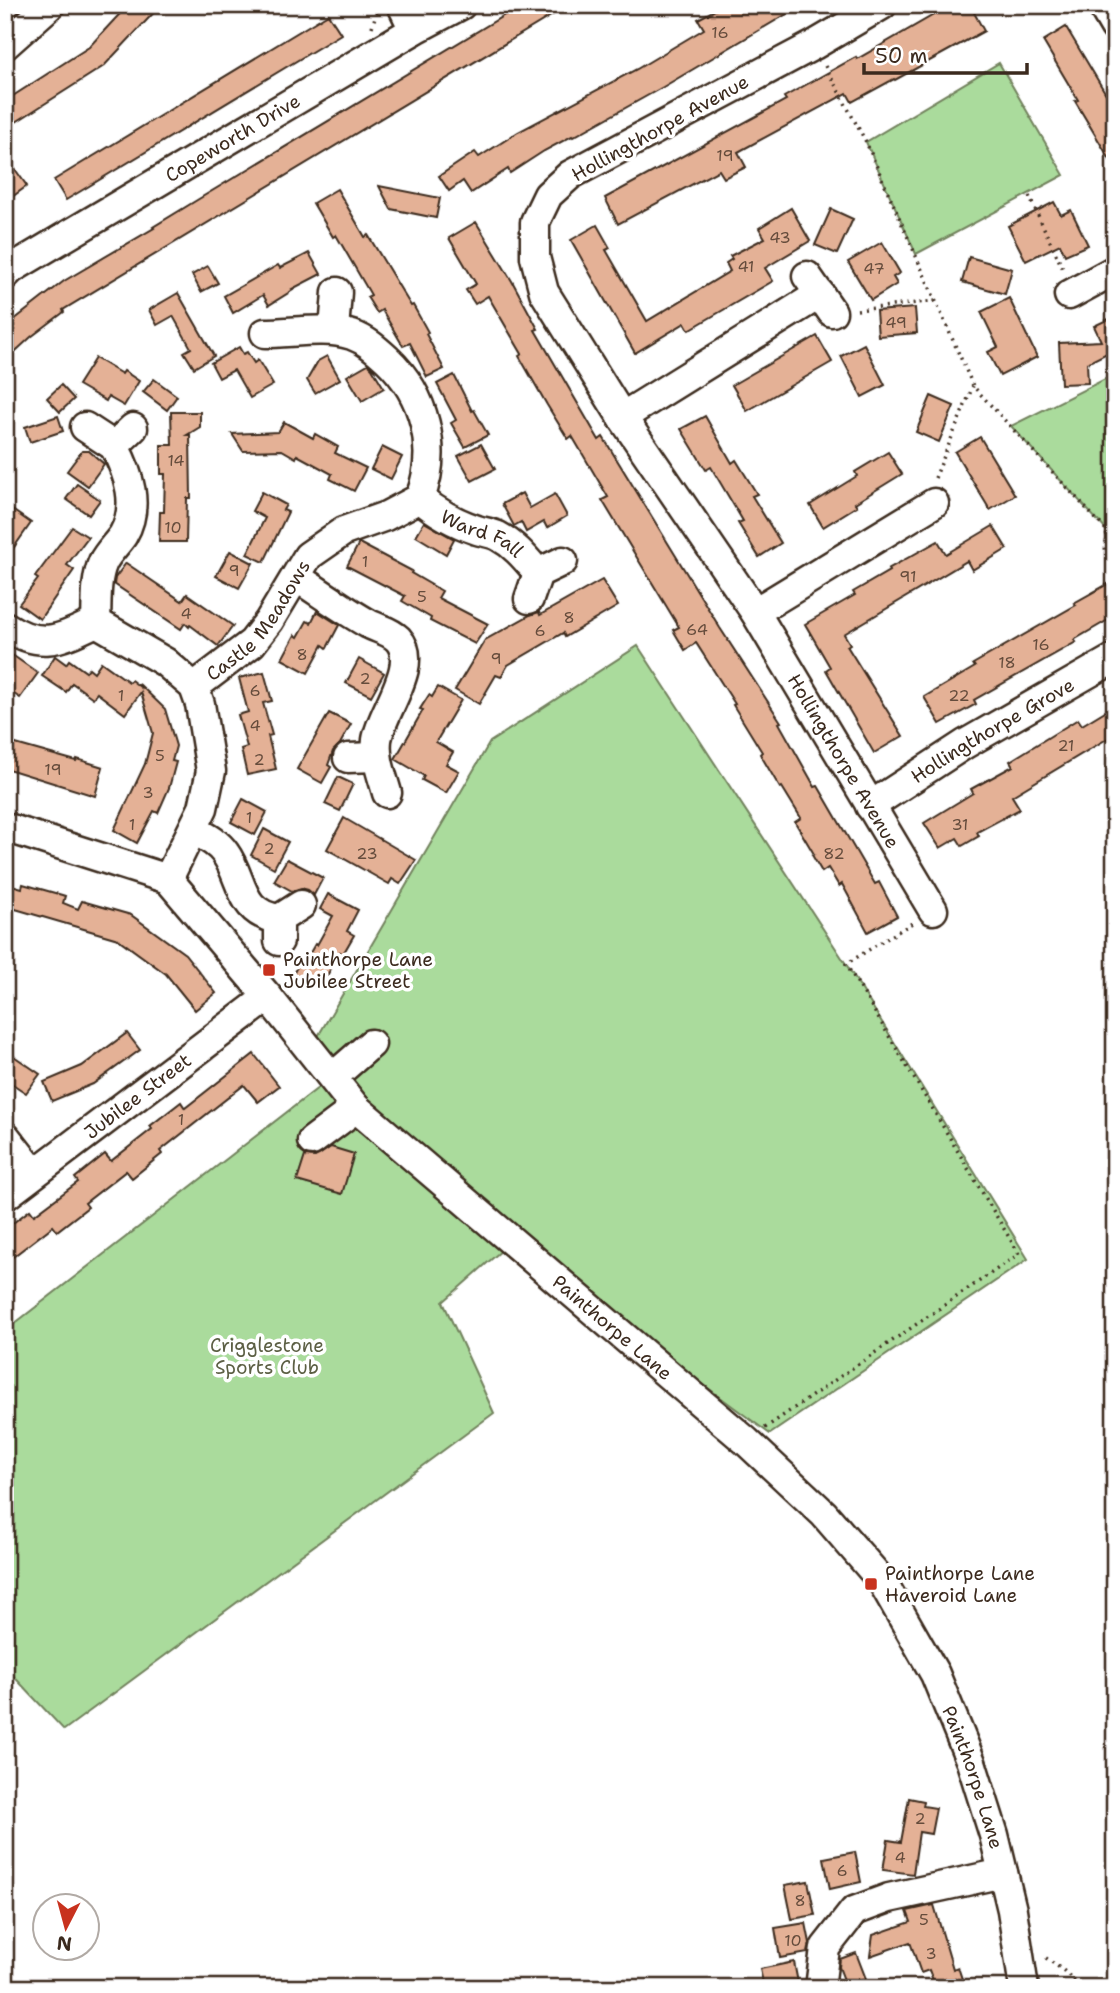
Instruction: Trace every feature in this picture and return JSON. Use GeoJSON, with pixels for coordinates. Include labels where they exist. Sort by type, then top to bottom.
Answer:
{"type":"FeatureCollection","features":[{"type":"Feature","properties":{"kind":"street"},"geometry":{"type":"LineString","coordinates":[[5,45],[50,5]]}},
{"type":"Feature","properties":{"kind":"street"},"geometry":{"type":"LineString","coordinates":[[402,5],[414,30]]}},
{"type":"Feature","properties":{"kind":"street","name":"Copeworth Drive"},"geometry":{"type":"LineString","coordinates":[[7,268],[461,5]]}},
{"type":"Feature","properties":{"kind":"street","name":"Hollingthorpe Avenue"},"geometry":{"type":"LineString","coordinates":[[882,5],[814,45],[570,175],[548,195],[535,222],[535,257],[544,292],[622,417],[755,612],[933,910]]}},
{"type":"Feature","properties":{"kind":"street"},"geometry":{"type":"LineString","coordinates":[[1102,5],[1115,27]]}},
{"type":"Feature","properties":{"kind":"street"},"geometry":{"type":"LineString","coordinates":[[1067,297],[1115,270]]}},
{"type":"Feature","properties":{"kind":"street"},"geometry":{"type":"LineString","coordinates":[[334,330],[337,292]]}},
{"type":"Feature","properties":{"kind":"street"},"geometry":{"type":"LineString","coordinates":[[622,417],[820,294]]}},
{"type":"Feature","properties":{"kind":"street"},"geometry":{"type":"LineString","coordinates":[[265,333],[334,330],[352,335],[370,343],[402,373],[422,413],[428,435],[426,482],[420,498]]}},
{"type":"Feature","properties":{"kind":"street"},"geometry":{"type":"LineString","coordinates":[[85,427],[124,437],[126,469],[131,484],[130,519],[122,536],[103,562],[98,583],[96,622]]}},
{"type":"Feature","properties":{"kind":"street","name":"Castle Meadows"},"geometry":{"type":"LineString","coordinates":[[168,878],[204,808],[211,771],[200,704],[194,687],[251,643],[269,621],[308,556],[344,531],[386,516],[420,498]]}},
{"type":"Feature","properties":{"kind":"street","name":"Ward Fall"},"geometry":{"type":"LineString","coordinates":[[420,498],[446,517],[496,535],[511,545],[544,578]]}},
{"type":"Feature","properties":{"kind":"street"},"geometry":{"type":"LineString","coordinates":[[755,612],[938,500]]}},
{"type":"Feature","properties":{"kind":"street"},"geometry":{"type":"LineString","coordinates":[[296,577],[366,622],[388,631],[399,640],[405,654],[404,670],[377,739],[376,757],[387,793]]}},
{"type":"Feature","properties":{"kind":"street"},"geometry":{"type":"LineString","coordinates":[[5,626],[34,640],[52,640],[96,622]]}},
{"type":"Feature","properties":{"kind":"street"},"geometry":{"type":"LineString","coordinates":[[96,622],[164,662],[194,687]]}},
{"type":"Feature","properties":{"kind":"street","name":"Hollingthorpe Grove"},"geometry":{"type":"LineString","coordinates":[[870,806],[965,744],[1115,658]]}},
{"type":"Feature","properties":{"kind":"street"},"geometry":{"type":"LineString","coordinates":[[348,758],[376,757]]}},
{"type":"Feature","properties":{"kind":"street"},"geometry":{"type":"LineString","coordinates":[[5,827],[168,878]]}},
{"type":"Feature","properties":{"kind":"street"},"geometry":{"type":"LineString","coordinates":[[194,830],[224,850],[244,897],[260,913],[286,922]]}},
{"type":"Feature","properties":{"kind":"street","name":"Painthorpe Lane"},"geometry":{"type":"LineString","coordinates":[[168,878],[268,996],[356,1108],[746,1441],[824,1514],[882,1581],[935,1674],[971,1762],[994,1835],[1012,1910],[1024,1988]]}},
{"type":"Feature","properties":{"kind":"street","name":"Jubilee Street"},"geometry":{"type":"LineString","coordinates":[[5,1196],[268,996]]}},
{"type":"Feature","properties":{"kind":"street"},"geometry":{"type":"LineString","coordinates":[[333,1077],[371,1044]]}},
{"type":"Feature","properties":{"kind":"street"},"geometry":{"type":"LineString","coordinates":[[312,1141],[356,1108]]}},
{"type":"Feature","properties":{"kind":"street"},"geometry":{"type":"LineString","coordinates":[[5,1136],[34,1173]]}},
{"type":"Feature","properties":{"kind":"street"},"geometry":{"type":"LineString","coordinates":[[820,1988],[825,1948],[854,1910],[889,1898],[1003,1873]]}},
{"type":"Feature","properties":{"kind":"path"},"geometry":{"type":"LineString","coordinates":[[814,45],[866,142],[973,386],[1107,531],[1105,551],[1115,568]]}},
{"type":"Feature","properties":{"kind":"path"},"geometry":{"type":"LineString","coordinates":[[1028,195],[1063,268],[1067,297]]}},
{"type":"Feature","properties":{"kind":"path"},"geometry":{"type":"LineString","coordinates":[[820,294],[934,301]]}},
{"type":"Feature","properties":{"kind":"path"},"geometry":{"type":"LineString","coordinates":[[938,500],[973,386]]}},
{"type":"Feature","properties":{"kind":"path"},"geometry":{"type":"LineString","coordinates":[[746,1441],[1019,1254],[846,964],[933,910]]}},
{"type":"Feature","properties":{"kind":"path"},"geometry":{"type":"LineString","coordinates":[[1017,1938],[1064,1971],[1082,1988]]}},
{"type":"Feature","properties":{"kind":"green space"},"geometry":{"type":"Polygon","coordinates":[[[999,63],[1064,175],[916,254],[866,142],[999,63]]]}},
{"type":"Feature","properties":{"kind":"green space"},"geometry":{"type":"Polygon","coordinates":[[[1115,374],[1115,527],[1107,531],[1011,426],[1115,374]]]}},
{"type":"Feature","properties":{"kind":"green space","name":"Crigglestone Sports Club"},"geometry":{"type":"Polygon","coordinates":[[[638,646],[846,964],[1028,1259],[770,1434],[511,1242],[443,1302],[494,1413],[64,1730],[5,1667],[5,1331],[332,1077],[310,1050],[490,742],[638,646]]]}},
{"type":"Feature","properties":{"kind":"building"},"geometry":{"type":"Polygon","coordinates":[[[128,5],[161,5],[104,66],[5,129],[5,101],[89,47],[128,5]]]}},
{"type":"Feature","properties":{"kind":"building"},"geometry":{"type":"Polygon","coordinates":[[[521,5],[569,5],[63,310],[64,312],[5,361],[5,327],[64,281],[521,5]]]}},
{"type":"Feature","properties":{"kind":"building"},"geometry":{"type":"Polygon","coordinates":[[[724,5],[802,5],[663,87],[544,151],[510,173],[508,169],[471,193],[463,181],[449,191],[439,176],[475,152],[479,157],[518,132],[637,69],[704,29],[698,19],[724,5]]]}},
{"type":"Feature","properties":{"kind":"building"},"geometry":{"type":"Polygon","coordinates":[[[951,5],[970,5],[984,31],[852,102],[847,93],[738,152],[746,167],[724,178],[719,170],[618,224],[605,198],[786,100],[784,97],[951,5]]]}},
{"type":"Feature","properties":{"kind":"building"},"geometry":{"type":"Polygon","coordinates":[[[328,14],[341,34],[66,200],[54,180],[328,14]]]}},
{"type":"Feature","properties":{"kind":"building"},"geometry":{"type":"Polygon","coordinates":[[[1066,27],[1115,109],[1115,168],[1043,41],[1066,27]]]}},
{"type":"Feature","properties":{"kind":"building"},"geometry":{"type":"Polygon","coordinates":[[[5,155],[27,186],[5,202],[5,155]]]}},
{"type":"Feature","properties":{"kind":"building"},"geometry":{"type":"Polygon","coordinates":[[[379,186],[440,198],[436,218],[391,209],[379,186]]]}},
{"type":"Feature","properties":{"kind":"building"},"geometry":{"type":"Polygon","coordinates":[[[337,189],[365,237],[368,235],[411,306],[413,305],[444,369],[427,377],[410,343],[403,346],[382,310],[377,313],[367,297],[371,295],[336,235],[333,237],[313,203],[337,189]]]}},
{"type":"Feature","properties":{"kind":"building"},"geometry":{"type":"Polygon","coordinates":[[[1054,202],[1061,215],[1071,210],[1088,245],[1065,255],[1060,244],[1026,261],[1008,226],[1054,202]]]}},
{"type":"Feature","properties":{"kind":"building"},"geometry":{"type":"Polygon","coordinates":[[[791,208],[810,241],[765,268],[773,281],[689,330],[685,323],[635,353],[571,240],[597,225],[610,248],[606,250],[647,321],[730,271],[726,263],[732,259],[730,256],[765,238],[759,228],[791,208]]]}},
{"type":"Feature","properties":{"kind":"building"},"geometry":{"type":"Polygon","coordinates":[[[831,209],[853,219],[837,254],[815,245],[831,209]]]}},
{"type":"Feature","properties":{"kind":"building"},"geometry":{"type":"Polygon","coordinates":[[[476,222],[512,281],[538,329],[535,330],[599,440],[603,437],[781,722],[779,723],[815,787],[818,786],[875,884],[879,882],[897,916],[868,932],[842,884],[839,886],[828,868],[822,872],[795,822],[801,818],[760,754],[762,752],[733,705],[735,704],[696,643],[685,650],[673,630],[679,627],[602,500],[608,497],[572,436],[568,439],[547,405],[519,356],[522,354],[488,296],[475,304],[466,290],[476,284],[449,238],[476,222]]]}},
{"type":"Feature","properties":{"kind":"building"},"geometry":{"type":"Polygon","coordinates":[[[882,242],[900,273],[893,277],[897,284],[871,300],[848,262],[882,242]]]}},
{"type":"Feature","properties":{"kind":"building"},"geometry":{"type":"Polygon","coordinates":[[[309,253],[321,274],[269,305],[263,295],[233,313],[224,296],[278,265],[280,268],[309,253]]]}},
{"type":"Feature","properties":{"kind":"building"},"geometry":{"type":"Polygon","coordinates":[[[969,257],[1012,269],[1005,294],[962,282],[969,257]]]}},
{"type":"Feature","properties":{"kind":"building"},"geometry":{"type":"Polygon","coordinates":[[[208,266],[218,283],[201,292],[192,275],[208,266]]]}},
{"type":"Feature","properties":{"kind":"building"},"geometry":{"type":"Polygon","coordinates":[[[178,293],[214,356],[194,368],[184,352],[191,348],[173,316],[157,325],[149,310],[178,293]]]}},
{"type":"Feature","properties":{"kind":"building"},"geometry":{"type":"Polygon","coordinates":[[[1009,298],[1037,357],[1000,376],[988,352],[998,347],[981,312],[1009,298]]]}},
{"type":"Feature","properties":{"kind":"building"},"geometry":{"type":"Polygon","coordinates":[[[915,308],[917,333],[878,336],[876,311],[915,308]]]}},
{"type":"Feature","properties":{"kind":"building"},"geometry":{"type":"Polygon","coordinates":[[[1115,316],[1115,368],[1107,353],[1087,363],[1088,383],[1061,384],[1059,343],[1101,341],[1094,326],[1115,316]]]}},
{"type":"Feature","properties":{"kind":"building"},"geometry":{"type":"Polygon","coordinates":[[[817,336],[832,362],[747,411],[732,385],[817,336]]]}},
{"type":"Feature","properties":{"kind":"building"},"geometry":{"type":"Polygon","coordinates":[[[864,344],[885,385],[862,397],[841,356],[864,344]]]}},
{"type":"Feature","properties":{"kind":"building"},"geometry":{"type":"Polygon","coordinates":[[[239,347],[243,354],[247,352],[254,363],[258,360],[273,385],[250,398],[234,370],[219,378],[211,363],[239,347]]]}},
{"type":"Feature","properties":{"kind":"building"},"geometry":{"type":"Polygon","coordinates":[[[327,356],[340,379],[315,393],[307,380],[318,361],[327,356]]]}},
{"type":"Feature","properties":{"kind":"building"},"geometry":{"type":"Polygon","coordinates":[[[95,358],[139,381],[124,406],[108,397],[106,401],[78,385],[95,358]]]}},
{"type":"Feature","properties":{"kind":"building"},"geometry":{"type":"Polygon","coordinates":[[[368,364],[384,388],[362,401],[347,376],[368,364]]]}},
{"type":"Feature","properties":{"kind":"building"},"geometry":{"type":"Polygon","coordinates":[[[454,375],[488,435],[465,447],[451,423],[456,420],[437,384],[454,375]]]}},
{"type":"Feature","properties":{"kind":"building"},"geometry":{"type":"Polygon","coordinates":[[[154,379],[177,396],[167,410],[143,392],[154,379]]]}},
{"type":"Feature","properties":{"kind":"building"},"geometry":{"type":"Polygon","coordinates":[[[61,385],[74,399],[60,412],[47,398],[61,385]]]}},
{"type":"Feature","properties":{"kind":"building"},"geometry":{"type":"Polygon","coordinates":[[[931,396],[954,406],[939,442],[916,432],[931,396]]]}},
{"type":"Feature","properties":{"kind":"building"},"geometry":{"type":"Polygon","coordinates":[[[171,412],[200,412],[200,427],[187,435],[190,435],[191,498],[187,498],[186,542],[159,542],[160,512],[164,512],[165,474],[161,474],[161,445],[172,445],[171,412]]]}},
{"type":"Feature","properties":{"kind":"building"},"geometry":{"type":"Polygon","coordinates":[[[58,416],[63,431],[30,442],[25,427],[58,416]]]}},
{"type":"Feature","properties":{"kind":"building"},"geometry":{"type":"Polygon","coordinates":[[[705,416],[732,463],[736,460],[757,494],[752,496],[781,543],[759,557],[738,523],[743,521],[711,467],[706,470],[681,429],[705,416]]]}},
{"type":"Feature","properties":{"kind":"building"},"geometry":{"type":"Polygon","coordinates":[[[284,422],[313,438],[315,434],[338,447],[335,453],[366,468],[354,491],[330,479],[332,474],[297,455],[296,458],[282,450],[243,451],[232,434],[278,432],[284,422]]]}},
{"type":"Feature","properties":{"kind":"building"},"geometry":{"type":"Polygon","coordinates":[[[980,437],[1015,495],[990,510],[955,452],[980,437]]]}},
{"type":"Feature","properties":{"kind":"building"},"geometry":{"type":"Polygon","coordinates":[[[481,444],[495,469],[472,481],[458,456],[481,444]]]}},
{"type":"Feature","properties":{"kind":"building"},"geometry":{"type":"Polygon","coordinates":[[[382,447],[402,457],[391,479],[371,469],[382,447]]]}},
{"type":"Feature","properties":{"kind":"building"},"geometry":{"type":"Polygon","coordinates":[[[82,451],[89,451],[104,464],[88,486],[67,471],[82,451]]]}},
{"type":"Feature","properties":{"kind":"building"},"geometry":{"type":"Polygon","coordinates":[[[888,452],[902,474],[855,503],[857,506],[823,527],[810,505],[857,476],[855,472],[888,452]]]}},
{"type":"Feature","properties":{"kind":"building"},"geometry":{"type":"Polygon","coordinates":[[[77,484],[100,500],[89,515],[66,499],[77,484]]]}},
{"type":"Feature","properties":{"kind":"building"},"geometry":{"type":"Polygon","coordinates":[[[262,492],[286,505],[283,510],[288,512],[264,562],[247,554],[265,518],[252,511],[262,492]]]}},
{"type":"Feature","properties":{"kind":"building"},"geometry":{"type":"Polygon","coordinates":[[[522,493],[530,508],[555,494],[567,516],[547,528],[544,522],[526,532],[521,522],[514,526],[502,504],[522,493]]]}},
{"type":"Feature","properties":{"kind":"building"},"geometry":{"type":"Polygon","coordinates":[[[5,505],[31,523],[5,560],[5,505]]]}},
{"type":"Feature","properties":{"kind":"building"},"geometry":{"type":"Polygon","coordinates":[[[424,522],[454,539],[446,554],[416,536],[424,522]]]}},
{"type":"Feature","properties":{"kind":"building"},"geometry":{"type":"Polygon","coordinates":[[[993,526],[1007,549],[972,570],[967,561],[844,634],[850,644],[847,646],[903,736],[874,753],[826,670],[830,667],[805,624],[855,595],[853,592],[889,571],[888,569],[938,541],[946,554],[993,526]]]}},
{"type":"Feature","properties":{"kind":"building"},"geometry":{"type":"Polygon","coordinates":[[[72,527],[88,537],[67,565],[74,570],[40,619],[19,604],[38,579],[35,577],[72,527]]]}},
{"type":"Feature","properties":{"kind":"building"},"geometry":{"type":"Polygon","coordinates":[[[359,543],[412,571],[411,573],[442,591],[438,598],[488,624],[475,644],[430,621],[431,618],[402,601],[405,596],[347,566],[359,543]]]}},
{"type":"Feature","properties":{"kind":"building"},"geometry":{"type":"Polygon","coordinates":[[[230,551],[253,563],[239,588],[216,576],[230,551]]]}},
{"type":"Feature","properties":{"kind":"building"},"geometry":{"type":"Polygon","coordinates":[[[126,563],[182,601],[187,594],[233,626],[218,646],[190,625],[189,627],[185,623],[181,629],[114,584],[115,578],[126,563]]]}},
{"type":"Feature","properties":{"kind":"building"},"geometry":{"type":"Polygon","coordinates":[[[602,580],[618,606],[565,637],[563,633],[508,665],[501,677],[496,675],[479,704],[455,690],[485,640],[530,615],[539,612],[540,615],[602,580]]]}},
{"type":"Feature","properties":{"kind":"building"},"geometry":{"type":"Polygon","coordinates":[[[1115,580],[1115,616],[1074,640],[1076,642],[974,700],[976,704],[940,724],[924,697],[975,667],[973,664],[1115,580]]]}},
{"type":"Feature","properties":{"kind":"building"},"geometry":{"type":"Polygon","coordinates":[[[317,611],[339,625],[327,648],[323,645],[308,673],[282,659],[295,635],[298,637],[307,621],[311,623],[317,611]]]}},
{"type":"Feature","properties":{"kind":"building"},"geometry":{"type":"Polygon","coordinates":[[[5,650],[38,673],[20,698],[5,688],[5,650]]]}},
{"type":"Feature","properties":{"kind":"building"},"geometry":{"type":"Polygon","coordinates":[[[55,656],[66,664],[69,660],[86,672],[89,668],[94,672],[101,662],[129,682],[131,680],[140,687],[139,684],[165,709],[176,746],[172,761],[176,762],[158,813],[154,811],[137,843],[114,830],[145,764],[153,733],[141,692],[125,714],[97,693],[93,698],[72,683],[66,692],[42,676],[55,656]]]}},
{"type":"Feature","properties":{"kind":"building"},"geometry":{"type":"Polygon","coordinates":[[[359,659],[384,673],[371,696],[346,683],[359,659]]]}},
{"type":"Feature","properties":{"kind":"building"},"geometry":{"type":"Polygon","coordinates":[[[264,672],[272,701],[263,703],[272,735],[268,736],[276,769],[247,775],[241,749],[247,747],[238,715],[248,712],[239,678],[264,672]]]}},
{"type":"Feature","properties":{"kind":"building"},"geometry":{"type":"Polygon","coordinates":[[[438,687],[461,700],[436,742],[453,752],[446,764],[459,771],[446,793],[422,780],[424,776],[395,759],[423,710],[420,709],[438,687]]]}},
{"type":"Feature","properties":{"kind":"building"},"geometry":{"type":"Polygon","coordinates":[[[1115,705],[1115,734],[1012,796],[1020,809],[977,832],[979,836],[962,846],[957,838],[940,848],[924,823],[973,793],[971,789],[1013,766],[1010,761],[1078,719],[1082,725],[1115,705]]]}},
{"type":"Feature","properties":{"kind":"building"},"geometry":{"type":"Polygon","coordinates":[[[329,713],[351,724],[333,751],[328,765],[331,767],[322,783],[297,769],[329,713]]]}},
{"type":"Feature","properties":{"kind":"building"},"geometry":{"type":"Polygon","coordinates":[[[5,741],[103,767],[95,796],[5,768],[5,741]]]}},
{"type":"Feature","properties":{"kind":"building"},"geometry":{"type":"Polygon","coordinates":[[[338,777],[353,784],[340,811],[325,804],[338,777]]]}},
{"type":"Feature","properties":{"kind":"building"},"geometry":{"type":"Polygon","coordinates":[[[243,799],[267,812],[255,835],[231,822],[243,799]]]}},
{"type":"Feature","properties":{"kind":"building"},"geometry":{"type":"Polygon","coordinates":[[[344,818],[416,860],[400,884],[392,879],[389,884],[327,849],[344,818]]]}},
{"type":"Feature","properties":{"kind":"building"},"geometry":{"type":"Polygon","coordinates":[[[264,829],[288,842],[274,868],[251,855],[264,829]]]}},
{"type":"Feature","properties":{"kind":"building"},"geometry":{"type":"Polygon","coordinates":[[[287,859],[323,878],[314,895],[301,888],[292,891],[274,881],[287,859]]]}},
{"type":"Feature","properties":{"kind":"building"},"geometry":{"type":"Polygon","coordinates":[[[5,883],[22,888],[23,884],[65,896],[63,903],[78,909],[82,901],[131,915],[185,954],[216,993],[195,1010],[166,974],[118,939],[5,906],[5,883]]]}},
{"type":"Feature","properties":{"kind":"building"},"geometry":{"type":"Polygon","coordinates":[[[328,894],[358,910],[347,931],[354,935],[343,954],[340,952],[323,983],[315,978],[312,985],[293,974],[303,956],[307,958],[315,944],[317,945],[333,916],[320,909],[328,894]]]}},
{"type":"Feature","properties":{"kind":"building"},"geometry":{"type":"Polygon","coordinates":[[[127,1033],[140,1050],[93,1084],[52,1101],[44,1082],[82,1066],[127,1033]]]}},
{"type":"Feature","properties":{"kind":"building"},"geometry":{"type":"Polygon","coordinates":[[[5,1050],[40,1074],[26,1093],[5,1079],[5,1050]]]}},
{"type":"Feature","properties":{"kind":"building"},"geometry":{"type":"Polygon","coordinates":[[[254,1054],[279,1086],[258,1102],[244,1085],[160,1151],[162,1154],[132,1178],[126,1171],[85,1203],[88,1207],[57,1231],[53,1226],[5,1263],[5,1229],[30,1210],[34,1215],[78,1182],[75,1178],[105,1154],[111,1161],[181,1102],[185,1108],[254,1054]]]}},
{"type":"Feature","properties":{"kind":"building"},"geometry":{"type":"Polygon","coordinates":[[[331,1147],[354,1154],[342,1194],[297,1181],[305,1156],[315,1157],[331,1147]]]}},
{"type":"Feature","properties":{"kind":"building"},"geometry":{"type":"Polygon","coordinates":[[[909,1798],[924,1801],[923,1806],[936,1808],[931,1834],[919,1832],[913,1874],[883,1870],[888,1840],[901,1842],[909,1798]]]}},
{"type":"Feature","properties":{"kind":"building"},"geometry":{"type":"Polygon","coordinates":[[[855,1852],[861,1882],[830,1889],[824,1858],[855,1852]]]}},
{"type":"Feature","properties":{"kind":"building"},"geometry":{"type":"Polygon","coordinates":[[[808,1881],[815,1915],[792,1919],[785,1885],[808,1881]]]}},
{"type":"Feature","properties":{"kind":"building"},"geometry":{"type":"Polygon","coordinates":[[[934,1905],[953,1969],[958,1967],[965,1988],[936,1988],[929,1970],[921,1973],[910,1942],[870,1956],[873,1935],[911,1922],[907,1911],[934,1905]]]}},
{"type":"Feature","properties":{"kind":"building"},"geometry":{"type":"Polygon","coordinates":[[[806,1923],[810,1943],[808,1953],[780,1958],[775,1928],[806,1923]]]}},
{"type":"Feature","properties":{"kind":"building"},"geometry":{"type":"Polygon","coordinates":[[[856,1953],[866,1979],[863,1980],[866,1988],[847,1988],[839,1967],[840,1959],[856,1953]]]}},
{"type":"Feature","properties":{"kind":"building"},"geometry":{"type":"Polygon","coordinates":[[[794,1962],[799,1988],[764,1988],[760,1969],[794,1962]]]}},
{"type":"Feature","properties":{"kind":"place","name":"Painthorpe Lane Jubilee Street"},"geometry":{"type":"Point","coordinates":[269,970]}},
{"type":"Feature","properties":{"kind":"place","name":"Painthorpe Lane Haveroid Lane"},"geometry":{"type":"Point","coordinates":[871,1584]}}]}
